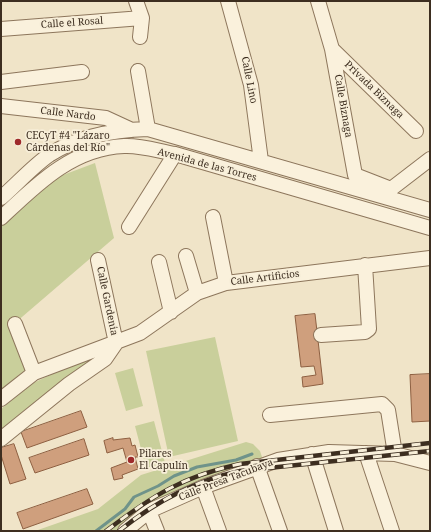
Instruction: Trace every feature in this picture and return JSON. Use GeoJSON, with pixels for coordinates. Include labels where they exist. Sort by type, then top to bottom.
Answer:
{"type":"FeatureCollection","features":[{"type":"Feature","properties":{"kind":"street"},"geometry":{"type":"LineString","coordinates":[[136,1],[142,18],[140,37]]}},
{"type":"Feature","properties":{"kind":"street","name":"Calle Lino"},"geometry":{"type":"LineString","coordinates":[[228,1],[251,85],[262,161]]}},
{"type":"Feature","properties":{"kind":"street","name":"Calle Biznaga"},"geometry":{"type":"LineString","coordinates":[[318,1],[332,48],[355,175],[391,189],[430,159]]}},
{"type":"Feature","properties":{"kind":"street","name":"Calle el Rosal"},"geometry":{"type":"LineString","coordinates":[[1,29],[142,18]]}},
{"type":"Feature","properties":{"kind":"street","name":"Privada Biznaga"},"geometry":{"type":"LineString","coordinates":[[332,48],[416,131]]}},
{"type":"Feature","properties":{"kind":"street"},"geometry":{"type":"LineString","coordinates":[[138,71],[148,129]]}},
{"type":"Feature","properties":{"kind":"street"},"geometry":{"type":"LineString","coordinates":[[1,82],[82,72]]}},
{"type":"Feature","properties":{"kind":"street","name":"Calle Nardo"},"geometry":{"type":"LineString","coordinates":[[1,106],[106,118],[132,130]]}},
{"type":"Feature","properties":{"kind":"street","name":"Avenida de las Torres"},"geometry":{"type":"LineString","coordinates":[[1,198],[47,156],[80,139],[132,130],[148,129],[430,210]]}},
{"type":"Feature","properties":{"kind":"street","name":"Avenida de las Torres"},"geometry":{"type":"LineString","coordinates":[[1,218],[55,170],[90,153],[124,146],[140,147],[175,154],[430,228]]}},
{"type":"Feature","properties":{"kind":"street"},"geometry":{"type":"LineString","coordinates":[[215,165],[221,150]]}},
{"type":"Feature","properties":{"kind":"street"},"geometry":{"type":"LineString","coordinates":[[129,227],[175,154]]}},
{"type":"Feature","properties":{"kind":"street"},"geometry":{"type":"LineString","coordinates":[[213,217],[226,283]]}},
{"type":"Feature","properties":{"kind":"street"},"geometry":{"type":"LineString","coordinates":[[186,256],[197,294]]}},
{"type":"Feature","properties":{"kind":"street","name":"Calle Artificios"},"geometry":{"type":"LineString","coordinates":[[1,399],[34,373],[140,333],[197,294],[226,283],[430,258]]}},
{"type":"Feature","properties":{"kind":"street","name":"Calle Gardenia"},"geometry":{"type":"LineString","coordinates":[[98,260],[116,343]]}},
{"type":"Feature","properties":{"kind":"street"},"geometry":{"type":"LineString","coordinates":[[159,262],[171,312]]}},
{"type":"Feature","properties":{"kind":"street"},"geometry":{"type":"LineString","coordinates":[[321,335],[365,332],[368,329],[365,265]]}},
{"type":"Feature","properties":{"kind":"street"},"geometry":{"type":"LineString","coordinates":[[16,324],[34,373]]}},
{"type":"Feature","properties":{"kind":"street"},"geometry":{"type":"LineString","coordinates":[[1,439],[69,384],[105,359],[116,343]]}},
{"type":"Feature","properties":{"kind":"street"},"geometry":{"type":"LineString","coordinates":[[270,415],[382,404],[388,410],[395,454]]}},
{"type":"Feature","properties":{"kind":"street","name":"Calle Presa Tacubaya"},"geometry":{"type":"LineString","coordinates":[[125,531],[149,511],[202,487],[257,466],[278,460],[329,452],[395,454],[430,463]]}},
{"type":"Feature","properties":{"kind":"street"},"geometry":{"type":"LineString","coordinates":[[366,453],[392,531]]}},
{"type":"Feature","properties":{"kind":"street"},"geometry":{"type":"LineString","coordinates":[[312,454],[336,531]]}},
{"type":"Feature","properties":{"kind":"street"},"geometry":{"type":"LineString","coordinates":[[257,466],[280,531]]}},
{"type":"Feature","properties":{"kind":"street"},"geometry":{"type":"LineString","coordinates":[[202,487],[219,531]]}},
{"type":"Feature","properties":{"kind":"street"},"geometry":{"type":"LineString","coordinates":[[149,511],[157,531]]}},
{"type":"Feature","properties":{"kind":"green space"},"geometry":{"type":"Polygon","coordinates":[[[95,163],[114,238],[15,323],[30,366],[1,390],[1,225],[35,193],[55,178],[95,163]]]}},
{"type":"Feature","properties":{"kind":"green space"},"geometry":{"type":"Polygon","coordinates":[[[215,337],[238,441],[169,457],[146,351],[215,337]]]}},
{"type":"Feature","properties":{"kind":"green space"},"geometry":{"type":"Polygon","coordinates":[[[89,357],[91,360],[26,409],[1,430],[1,409],[31,384],[89,357]]]}},
{"type":"Feature","properties":{"kind":"green space"},"geometry":{"type":"Polygon","coordinates":[[[133,368],[143,406],[126,411],[115,373],[133,368]]]}},
{"type":"Feature","properties":{"kind":"green space"},"geometry":{"type":"Polygon","coordinates":[[[154,421],[165,463],[146,468],[135,426],[154,421]]]}},
{"type":"Feature","properties":{"kind":"green space"},"geometry":{"type":"Polygon","coordinates":[[[246,442],[253,444],[260,451],[263,460],[123,531],[35,531],[98,509],[141,475],[246,442]]]}},
{"type":"Feature","properties":{"kind":"building"},"geometry":{"type":"Polygon","coordinates":[[[315,314],[323,384],[303,387],[302,377],[316,375],[314,366],[301,367],[295,316],[315,314]]]}},
{"type":"Feature","properties":{"kind":"building"},"geometry":{"type":"Polygon","coordinates":[[[430,374],[430,421],[412,422],[410,375],[430,374]]]}},
{"type":"Feature","properties":{"kind":"building"},"geometry":{"type":"Polygon","coordinates":[[[81,411],[87,427],[27,448],[21,432],[81,411]]]}},
{"type":"Feature","properties":{"kind":"building","name":"Pilares El Capulín"},"geometry":{"type":"Polygon","coordinates":[[[113,438],[113,440],[130,438],[132,446],[135,445],[138,457],[135,457],[138,469],[122,475],[123,478],[114,480],[111,468],[127,462],[123,448],[107,453],[104,441],[113,438]]]}},
{"type":"Feature","properties":{"kind":"building"},"geometry":{"type":"Polygon","coordinates":[[[84,439],[89,455],[35,473],[29,458],[84,439]]]}},
{"type":"Feature","properties":{"kind":"building"},"geometry":{"type":"Polygon","coordinates":[[[14,444],[26,479],[10,484],[1,455],[1,448],[14,444]]]}},
{"type":"Feature","properties":{"kind":"building"},"geometry":{"type":"Polygon","coordinates":[[[87,489],[93,504],[23,529],[17,513],[87,489]]]}},
{"type":"Feature","properties":{"kind":"waterway"},"geometry":{"type":"LineString","coordinates":[[96,531],[125,509],[134,497],[158,486],[174,476],[197,467],[236,460],[252,454]]}},
{"type":"Feature","properties":{"kind":"railway"},"geometry":{"type":"LineString","coordinates":[[106,531],[138,507],[169,489],[185,481],[220,469],[240,464],[430,443]]}},
{"type":"Feature","properties":{"kind":"railway"},"geometry":{"type":"LineString","coordinates":[[119,531],[161,502],[191,487],[223,475],[240,471],[430,451]]}},
{"type":"Feature","properties":{"kind":"place","name":"CECyT #4 \"Lázaro Cárdenas del Río\""},"geometry":{"type":"Point","coordinates":[18,142]}},
{"type":"Feature","properties":{"kind":"place","name":"Pilares El Capulín"},"geometry":{"type":"Point","coordinates":[131,460]}}]}
